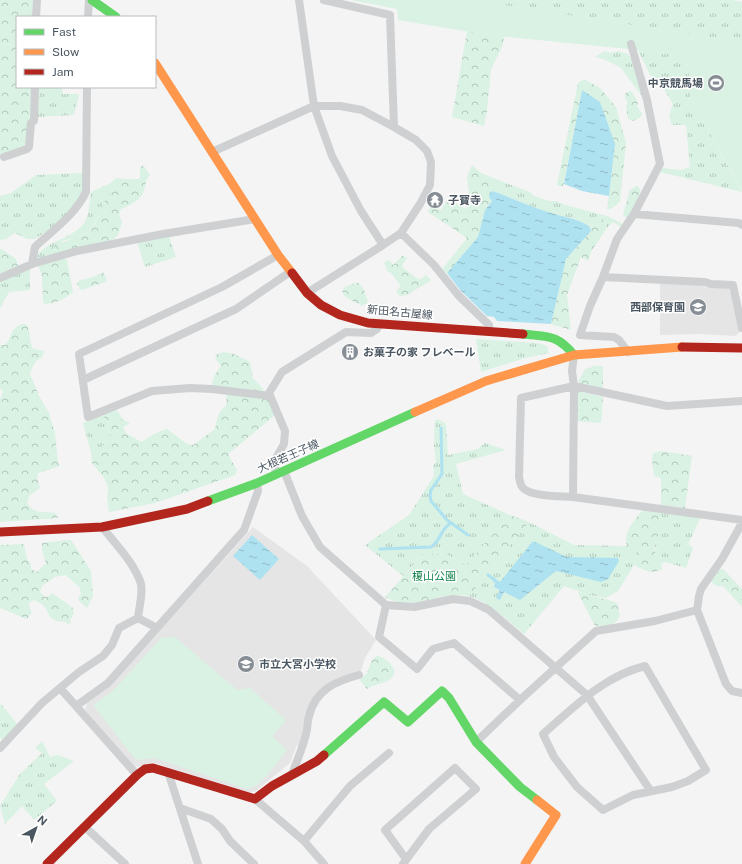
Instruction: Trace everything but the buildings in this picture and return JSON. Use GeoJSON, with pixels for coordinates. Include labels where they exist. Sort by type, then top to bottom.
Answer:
{"type":"FeatureCollection","features":[{"type":"Feature","properties":{"kind":"street"},"geometry":{"type":"LineString","coordinates":[[36,16],[37,0]]}},
{"type":"Feature","properties":{"kind":"street"},"geometry":{"type":"LineString","coordinates":[[88,16],[90,0],[114,16]]}},
{"type":"Feature","properties":{"kind":"street"},"geometry":{"type":"LineString","coordinates":[[300,0],[314,106],[332,156],[361,212],[383,245]]}},
{"type":"Feature","properties":{"kind":"street"},"geometry":{"type":"LineString","coordinates":[[324,0],[390,15],[394,127]]}},
{"type":"Feature","properties":{"kind":"street"},"geometry":{"type":"LineString","coordinates":[[628,352],[619,340],[614,338],[580,335],[617,239],[634,214],[660,164],[647,100],[631,44]]}},
{"type":"Feature","properties":{"kind":"street","name":"新田名古屋線"},"geometry":{"type":"LineString","coordinates":[[156,66],[278,255],[307,293],[321,305],[340,314],[368,323],[554,338],[564,344],[574,355]]}},
{"type":"Feature","properties":{"kind":"street"},"geometry":{"type":"LineString","coordinates":[[4,157],[28,149],[29,147],[31,123],[34,121],[35,88]]}},
{"type":"Feature","properties":{"kind":"street"},"geometry":{"type":"LineString","coordinates":[[32,264],[35,247],[60,226],[81,203],[86,192],[87,88]]}},
{"type":"Feature","properties":{"kind":"street"},"geometry":{"type":"LineString","coordinates":[[212,152],[314,106],[340,106],[362,110],[416,140],[427,151],[431,162],[430,185],[420,204],[401,233],[307,293]]}},
{"type":"Feature","properties":{"kind":"street"},"geometry":{"type":"LineString","coordinates":[[634,214],[739,223],[742,225]]}},
{"type":"Feature","properties":{"kind":"street"},"geometry":{"type":"LineString","coordinates":[[0,278],[32,264],[77,251],[156,235],[255,219]]}},
{"type":"Feature","properties":{"kind":"street"},"geometry":{"type":"LineString","coordinates":[[401,233],[434,265],[459,296],[489,325],[489,332]]}},
{"type":"Feature","properties":{"kind":"street"},"geometry":{"type":"LineString","coordinates":[[270,396],[190,388],[152,391],[88,417],[79,354],[222,288],[278,255]]}},
{"type":"Feature","properties":{"kind":"street"},"geometry":{"type":"LineString","coordinates":[[83,380],[236,309],[290,272]]}},
{"type":"Feature","properties":{"kind":"street"},"geometry":{"type":"LineString","coordinates":[[603,277],[705,282],[711,284],[733,285],[742,328]]}},
{"type":"Feature","properties":{"kind":"street"},"geometry":{"type":"LineString","coordinates":[[380,324],[377,329],[371,333],[346,332],[292,365],[282,372],[269,393],[285,431],[284,444],[275,460],[302,516],[320,547],[386,605],[414,607],[453,599],[470,601],[489,610],[587,695],[650,790]]}},
{"type":"Feature","properties":{"kind":"street"},"geometry":{"type":"LineString","coordinates":[[573,497],[574,386],[572,371],[574,355],[628,352],[677,346],[742,348]]}},
{"type":"Feature","properties":{"kind":"street","name":"大根若王子線"},"geometry":{"type":"LineString","coordinates":[[0,532],[102,527],[187,509],[257,483],[486,381],[574,355]]}},
{"type":"Feature","properties":{"kind":"street"},"geometry":{"type":"LineString","coordinates":[[742,401],[667,406],[574,386],[521,398],[519,477],[520,485],[524,490],[532,494],[573,497],[742,521],[722,559],[701,589],[697,610],[726,684],[732,691],[742,693]]}},
{"type":"Feature","properties":{"kind":"street"},"geometry":{"type":"LineString","coordinates":[[76,706],[108,683],[244,530],[258,491],[257,483]]}},
{"type":"Feature","properties":{"kind":"street"},"geometry":{"type":"LineString","coordinates":[[102,527],[120,549],[133,568],[141,584],[138,618]]}},
{"type":"Feature","properties":{"kind":"street"},"geometry":{"type":"LineString","coordinates":[[386,605],[379,637],[418,669],[433,649],[454,644],[520,700]]}},
{"type":"Feature","properties":{"kind":"street"},"geometry":{"type":"LineString","coordinates":[[476,742],[596,631],[655,621],[697,610]]}},
{"type":"Feature","properties":{"kind":"street"},"geometry":{"type":"LineString","coordinates":[[138,618],[157,628]]}},
{"type":"Feature","properties":{"kind":"street"},"geometry":{"type":"LineString","coordinates":[[0,748],[42,703],[79,672],[103,656],[112,645],[119,628],[138,618]]}},
{"type":"Feature","properties":{"kind":"street"},"geometry":{"type":"LineString","coordinates":[[645,666],[706,770],[688,781],[672,787],[650,790],[633,795],[603,810],[577,787],[554,758],[543,734],[587,695],[609,681],[633,669],[645,666]]}},
{"type":"Feature","properties":{"kind":"street"},"geometry":{"type":"LineString","coordinates":[[292,775],[306,734],[309,715],[315,702],[326,690],[339,681],[359,675]]}},
{"type":"Feature","properties":{"kind":"street"},"geometry":{"type":"LineString","coordinates":[[60,688],[137,775]]}},
{"type":"Feature","properties":{"kind":"street"},"geometry":{"type":"LineString","coordinates":[[255,799],[272,786],[317,761],[384,702],[408,722],[442,691],[449,698],[476,742],[520,787],[556,815],[525,864]]}},
{"type":"Feature","properties":{"kind":"street"},"geometry":{"type":"LineString","coordinates":[[304,841],[350,786],[389,753]]}},
{"type":"Feature","properties":{"kind":"street"},"geometry":{"type":"LineString","coordinates":[[47,864],[137,775],[145,769],[153,768],[255,799],[304,841],[320,863]]}},
{"type":"Feature","properties":{"kind":"street"},"geometry":{"type":"LineString","coordinates":[[455,768],[476,789],[429,829],[404,861],[385,830],[455,768]]}},
{"type":"Feature","properties":{"kind":"street"},"geometry":{"type":"LineString","coordinates":[[168,772],[198,864]]}},
{"type":"Feature","properties":{"kind":"street"},"geometry":{"type":"LineString","coordinates":[[180,808],[211,819],[222,829],[230,841],[254,864]]}},
{"type":"Feature","properties":{"kind":"street"},"geometry":{"type":"LineString","coordinates":[[85,827],[125,864]]}},
{"type":"Feature","properties":{"kind":"shaded area","name":"西部保育園"},"geometry":{"type":"Polygon","coordinates":[[[660,282],[702,284],[705,287],[728,287],[732,291],[740,331],[736,336],[699,334],[660,335],[660,282]]]}},
{"type":"Feature","properties":{"kind":"shaded area","name":"市立大宮小学校"},"geometry":{"type":"Polygon","coordinates":[[[253,527],[307,566],[376,640],[365,658],[360,673],[318,693],[300,747],[297,745],[290,763],[256,791],[246,793],[152,762],[151,765],[133,767],[85,710],[87,703],[109,687],[253,527]]]}},
{"type":"Feature","properties":{"kind":"green space"},"geometry":{"type":"Polygon","coordinates":[[[0,0],[33,0],[32,16],[16,16],[16,88],[31,88],[31,119],[25,147],[0,155],[0,0]]]}},
{"type":"Feature","properties":{"kind":"green space","name":"中京競馬場"},"geometry":{"type":"Polygon","coordinates":[[[351,0],[469,0],[742,42],[742,191],[690,97],[689,70],[684,56],[488,35],[398,20],[397,9],[351,0]]]}},
{"type":"Feature","properties":{"kind":"green space"},"geometry":{"type":"Polygon","coordinates":[[[469,0],[732,0],[742,2],[742,42],[469,0]]]}},
{"type":"Feature","properties":{"kind":"green space"},"geometry":{"type":"Polygon","coordinates":[[[467,31],[504,36],[503,45],[491,69],[484,126],[452,117],[467,31]]]}},
{"type":"Feature","properties":{"kind":"green space"},"geometry":{"type":"Polygon","coordinates":[[[638,50],[684,56],[689,70],[690,97],[742,192],[660,172],[663,168],[681,170],[690,167],[686,125],[672,125],[669,116],[673,104],[658,80],[652,79],[638,50]]]}},
{"type":"Feature","properties":{"kind":"green space"},"geometry":{"type":"Polygon","coordinates":[[[605,51],[610,53],[618,51],[628,54],[632,61],[644,99],[621,68],[606,60],[595,57],[605,51]]]}},
{"type":"Feature","properties":{"kind":"green space"},"geometry":{"type":"Polygon","coordinates":[[[584,79],[600,88],[616,107],[626,143],[620,201],[614,207],[607,210],[615,144],[582,90],[563,187],[557,185],[578,83],[584,79]]]}},
{"type":"Feature","properties":{"kind":"green space"},"geometry":{"type":"Polygon","coordinates":[[[39,88],[62,88],[63,94],[79,94],[74,115],[38,117],[39,88]]]}},
{"type":"Feature","properties":{"kind":"green space"},"geometry":{"type":"Polygon","coordinates":[[[629,91],[632,92],[638,102],[637,106],[642,114],[641,117],[633,121],[628,119],[626,105],[628,103],[625,98],[625,94],[629,91]]]}},
{"type":"Feature","properties":{"kind":"green space"},"geometry":{"type":"Polygon","coordinates":[[[472,165],[481,173],[493,178],[493,191],[490,192],[492,201],[485,210],[478,237],[447,273],[442,269],[467,238],[428,212],[429,209],[433,207],[441,210],[446,202],[450,200],[466,209],[469,190],[467,177],[472,165]]]}},
{"type":"Feature","properties":{"kind":"green space"},"geometry":{"type":"Polygon","coordinates":[[[144,166],[150,175],[146,180],[143,194],[135,202],[121,209],[119,215],[122,222],[118,235],[114,239],[50,258],[47,253],[50,249],[60,243],[79,237],[92,228],[97,221],[107,198],[127,179],[140,178],[140,167],[144,166]]]}},
{"type":"Feature","properties":{"kind":"green space"},"geometry":{"type":"Polygon","coordinates":[[[84,173],[84,183],[81,195],[62,221],[35,239],[27,239],[15,233],[6,239],[0,240],[0,196],[11,193],[36,175],[84,173]]]}},
{"type":"Feature","properties":{"kind":"green space"},"geometry":{"type":"Polygon","coordinates":[[[116,178],[127,179],[106,200],[90,230],[75,239],[64,240],[59,245],[50,249],[50,258],[39,261],[37,258],[45,248],[73,233],[84,223],[88,212],[91,192],[111,183],[116,178]]]}},
{"type":"Feature","properties":{"kind":"green space"},"geometry":{"type":"Polygon","coordinates":[[[493,178],[530,192],[534,196],[607,216],[623,224],[621,227],[613,222],[607,228],[607,223],[604,220],[592,223],[590,227],[578,220],[539,209],[493,191],[493,178]]]}},
{"type":"Feature","properties":{"kind":"green space"},"geometry":{"type":"Polygon","coordinates":[[[636,186],[640,189],[639,198],[635,207],[627,218],[623,214],[629,190],[636,186]]]}},
{"type":"Feature","properties":{"kind":"green space"},"geometry":{"type":"Polygon","coordinates":[[[599,218],[607,223],[607,228],[592,250],[588,261],[581,257],[567,295],[571,330],[551,324],[566,259],[591,231],[592,223],[599,218]]]}},
{"type":"Feature","properties":{"kind":"green space"},"geometry":{"type":"Polygon","coordinates":[[[169,236],[176,257],[145,267],[138,245],[138,240],[169,236]]]}},
{"type":"Feature","properties":{"kind":"green space"},"geometry":{"type":"Polygon","coordinates":[[[0,248],[16,259],[19,268],[0,274],[0,248]]]}},
{"type":"Feature","properties":{"kind":"green space"},"geometry":{"type":"Polygon","coordinates":[[[402,256],[407,258],[402,265],[403,268],[418,279],[421,279],[426,275],[431,280],[407,295],[400,296],[397,293],[397,290],[400,285],[391,273],[387,271],[384,262],[389,260],[393,265],[402,256]]]}},
{"type":"Feature","properties":{"kind":"green space"},"geometry":{"type":"Polygon","coordinates":[[[64,258],[67,260],[73,292],[60,301],[45,304],[43,302],[42,276],[38,265],[64,258]]]}},
{"type":"Feature","properties":{"kind":"green space"},"geometry":{"type":"Polygon","coordinates":[[[30,267],[30,290],[9,292],[0,308],[0,280],[30,267]]]}},
{"type":"Feature","properties":{"kind":"green space"},"geometry":{"type":"Polygon","coordinates":[[[103,272],[107,280],[105,282],[82,290],[77,284],[80,280],[103,272]]]}},
{"type":"Feature","properties":{"kind":"green space"},"geometry":{"type":"Polygon","coordinates":[[[359,283],[364,290],[368,302],[362,306],[349,299],[342,291],[345,287],[359,283]]]}},
{"type":"Feature","properties":{"kind":"green space"},"geometry":{"type":"Polygon","coordinates":[[[23,324],[27,325],[33,349],[44,351],[42,357],[34,364],[30,374],[39,396],[49,413],[55,433],[58,463],[60,466],[38,473],[37,478],[40,488],[30,495],[27,502],[35,511],[55,513],[58,518],[0,522],[0,399],[3,392],[0,388],[0,345],[5,345],[10,339],[13,330],[23,324]]]}},
{"type":"Feature","properties":{"kind":"green space"},"geometry":{"type":"Polygon","coordinates":[[[476,339],[538,343],[547,346],[549,353],[525,358],[481,372],[476,339]]]}},
{"type":"Feature","properties":{"kind":"green space"},"geometry":{"type":"Polygon","coordinates":[[[224,352],[234,354],[250,362],[253,378],[264,390],[262,392],[212,384],[214,376],[221,366],[215,358],[217,354],[224,352]]]}},
{"type":"Feature","properties":{"kind":"green space"},"geometry":{"type":"Polygon","coordinates":[[[595,366],[603,366],[603,389],[582,385],[578,382],[585,369],[595,366]]]}},
{"type":"Feature","properties":{"kind":"green space"},"geometry":{"type":"Polygon","coordinates":[[[576,391],[603,397],[601,423],[576,421],[576,391]]]}},
{"type":"Feature","properties":{"kind":"green space"},"geometry":{"type":"Polygon","coordinates":[[[227,393],[269,399],[275,414],[228,454],[237,470],[235,475],[155,503],[109,512],[107,496],[108,487],[104,478],[92,463],[91,453],[103,446],[111,436],[104,418],[106,413],[115,409],[120,414],[122,419],[130,423],[123,427],[126,433],[141,442],[156,433],[167,429],[187,444],[193,445],[215,429],[217,419],[223,408],[226,406],[227,393]]]}},
{"type":"Feature","properties":{"kind":"green space"},"geometry":{"type":"Polygon","coordinates":[[[106,413],[107,427],[111,436],[103,446],[91,453],[83,423],[106,413]]]}},
{"type":"Feature","properties":{"kind":"green space"},"geometry":{"type":"Polygon","coordinates":[[[437,419],[445,423],[446,426],[448,455],[478,449],[485,443],[506,450],[456,464],[463,494],[510,515],[465,566],[448,555],[424,553],[403,576],[365,545],[409,515],[434,476],[433,466],[436,462],[434,446],[435,421],[437,419]]]}},
{"type":"Feature","properties":{"kind":"green space"},"geometry":{"type":"Polygon","coordinates":[[[662,451],[692,456],[685,508],[661,505],[661,478],[654,476],[652,460],[653,453],[662,451]]]}},
{"type":"Feature","properties":{"kind":"green space"},"geometry":{"type":"Polygon","coordinates":[[[643,510],[659,512],[661,516],[661,524],[655,549],[662,569],[655,572],[641,569],[634,565],[637,550],[627,546],[626,541],[626,536],[630,526],[643,510]]]}},
{"type":"Feature","properties":{"kind":"green space"},"geometry":{"type":"Polygon","coordinates":[[[659,512],[701,517],[688,544],[693,548],[686,568],[665,562],[662,564],[656,556],[655,546],[661,522],[659,512]]]}},
{"type":"Feature","properties":{"kind":"green space","name":"榎山公園"},"geometry":{"type":"Polygon","coordinates":[[[510,515],[529,522],[469,596],[447,596],[407,603],[385,597],[424,553],[448,555],[465,566],[510,515]]]}},
{"type":"Feature","properties":{"kind":"green space"},"geometry":{"type":"Polygon","coordinates":[[[529,522],[574,545],[627,546],[637,550],[634,565],[618,591],[606,598],[589,595],[564,586],[524,634],[492,607],[469,596],[529,522]]]}},
{"type":"Feature","properties":{"kind":"green space"},"geometry":{"type":"Polygon","coordinates":[[[71,540],[91,571],[93,596],[87,608],[79,601],[78,598],[81,594],[80,588],[66,575],[55,577],[42,586],[40,592],[45,597],[52,593],[73,608],[74,613],[70,620],[71,623],[68,624],[66,622],[54,620],[49,616],[42,604],[34,601],[29,603],[32,612],[27,619],[0,608],[0,545],[24,544],[27,559],[31,564],[31,569],[37,572],[46,563],[42,551],[42,543],[71,540]]]}},
{"type":"Feature","properties":{"kind":"green space"},"geometry":{"type":"Polygon","coordinates":[[[720,569],[723,569],[742,589],[742,607],[723,586],[716,585],[710,581],[720,569]]]}},
{"type":"Feature","properties":{"kind":"green space"},"geometry":{"type":"Polygon","coordinates":[[[579,592],[617,603],[620,616],[615,623],[609,626],[595,626],[578,593],[579,592]]]}},
{"type":"Feature","properties":{"kind":"green space"},"geometry":{"type":"Polygon","coordinates":[[[175,637],[237,690],[250,688],[286,720],[272,736],[287,750],[264,778],[253,787],[247,789],[154,758],[136,760],[93,705],[113,691],[161,638],[175,637]]]}},
{"type":"Feature","properties":{"kind":"green space"},"geometry":{"type":"Polygon","coordinates":[[[377,656],[388,661],[395,672],[387,681],[367,689],[360,680],[367,673],[372,660],[377,656]]]}},
{"type":"Feature","properties":{"kind":"green space"},"geometry":{"type":"Polygon","coordinates":[[[1,704],[18,725],[3,741],[0,737],[1,704]]]}},
{"type":"Feature","properties":{"kind":"green space"},"geometry":{"type":"Polygon","coordinates":[[[42,741],[50,757],[58,755],[74,761],[44,784],[57,801],[34,820],[22,806],[5,824],[0,806],[20,774],[42,753],[35,748],[42,741]]]}},
{"type":"Feature","properties":{"kind":"water"},"geometry":{"type":"Polygon","coordinates":[[[582,90],[600,102],[615,144],[609,196],[582,191],[564,184],[582,90]]]}},
{"type":"Feature","properties":{"kind":"water"},"geometry":{"type":"Polygon","coordinates":[[[493,191],[539,209],[578,220],[590,227],[591,231],[566,259],[551,324],[497,321],[494,317],[487,316],[461,291],[447,273],[478,237],[485,210],[492,201],[489,197],[490,192],[493,191]]]}},
{"type":"Feature","properties":{"kind":"water"},"geometry":{"type":"Polygon","coordinates":[[[252,535],[279,559],[260,580],[233,556],[252,535]]]}},
{"type":"Feature","properties":{"kind":"water"},"geometry":{"type":"Polygon","coordinates":[[[533,541],[567,557],[618,558],[619,561],[608,579],[601,582],[556,571],[520,600],[504,592],[500,600],[496,598],[500,590],[494,587],[495,583],[492,580],[494,578],[500,582],[533,541]]]}},
{"type":"Feature","properties":{"kind":"waterway"},"geometry":{"type":"LineString","coordinates":[[441,428],[442,474],[431,490],[431,501],[447,520],[468,535]]}},
{"type":"Feature","properties":{"kind":"waterway"},"geometry":{"type":"LineString","coordinates":[[380,549],[431,547],[437,542],[445,528],[451,523]]}},
{"type":"Feature","properties":{"kind":"waterway"},"geometry":{"type":"LineString","coordinates":[[488,575],[495,580]]}},
{"type":"Feature","properties":{"kind":"traffic: fast"},"geometry":{"type":"LineString","coordinates":[[92,0],[115,16]]}},
{"type":"Feature","properties":{"kind":"traffic: fast"},"geometry":{"type":"LineString","coordinates":[[523,334],[546,336],[557,340],[568,348],[574,355]]}},
{"type":"Feature","properties":{"kind":"traffic: fast"},"geometry":{"type":"LineString","coordinates":[[208,501],[257,483],[415,412]]}},
{"type":"Feature","properties":{"kind":"traffic: fast"},"geometry":{"type":"LineString","coordinates":[[324,755],[384,702],[408,722],[442,691],[449,698],[476,742],[520,787],[537,800]]}},
{"type":"Feature","properties":{"kind":"traffic: slow"},"geometry":{"type":"LineString","coordinates":[[156,65],[278,255],[292,273]]}},
{"type":"Feature","properties":{"kind":"traffic: slow"},"geometry":{"type":"LineString","coordinates":[[415,412],[486,381],[574,355],[682,347]]}},
{"type":"Feature","properties":{"kind":"traffic: slow"},"geometry":{"type":"LineString","coordinates":[[525,864],[556,815],[537,800]]}},
{"type":"Feature","properties":{"kind":"traffic: jam"},"geometry":{"type":"LineString","coordinates":[[292,273],[307,293],[321,305],[340,315],[368,323],[523,334]]}},
{"type":"Feature","properties":{"kind":"traffic: jam"},"geometry":{"type":"LineString","coordinates":[[682,347],[742,348]]}},
{"type":"Feature","properties":{"kind":"traffic: jam"},"geometry":{"type":"LineString","coordinates":[[0,532],[102,527],[187,509],[208,501]]}},
{"type":"Feature","properties":{"kind":"traffic: jam"},"geometry":{"type":"LineString","coordinates":[[47,864],[137,775],[145,769],[153,768],[255,799],[272,786],[317,761],[324,755]]}},
{"type":"Feature","properties":{"kind":"place","name":"中京競馬場"},"geometry":{"type":"Point","coordinates":[716,83]}},
{"type":"Feature","properties":{"kind":"place","name":"子寶寺"},"geometry":{"type":"Point","coordinates":[435,200]}},
{"type":"Feature","properties":{"kind":"place","name":"西部保育園"},"geometry":{"type":"Point","coordinates":[698,307]}},
{"type":"Feature","properties":{"kind":"place","name":"お菓子の家 フレベール"},"geometry":{"type":"Point","coordinates":[350,352]}},
{"type":"Feature","properties":{"kind":"place","name":"市立大宮小学校"},"geometry":{"type":"Point","coordinates":[246,664]}}]}
